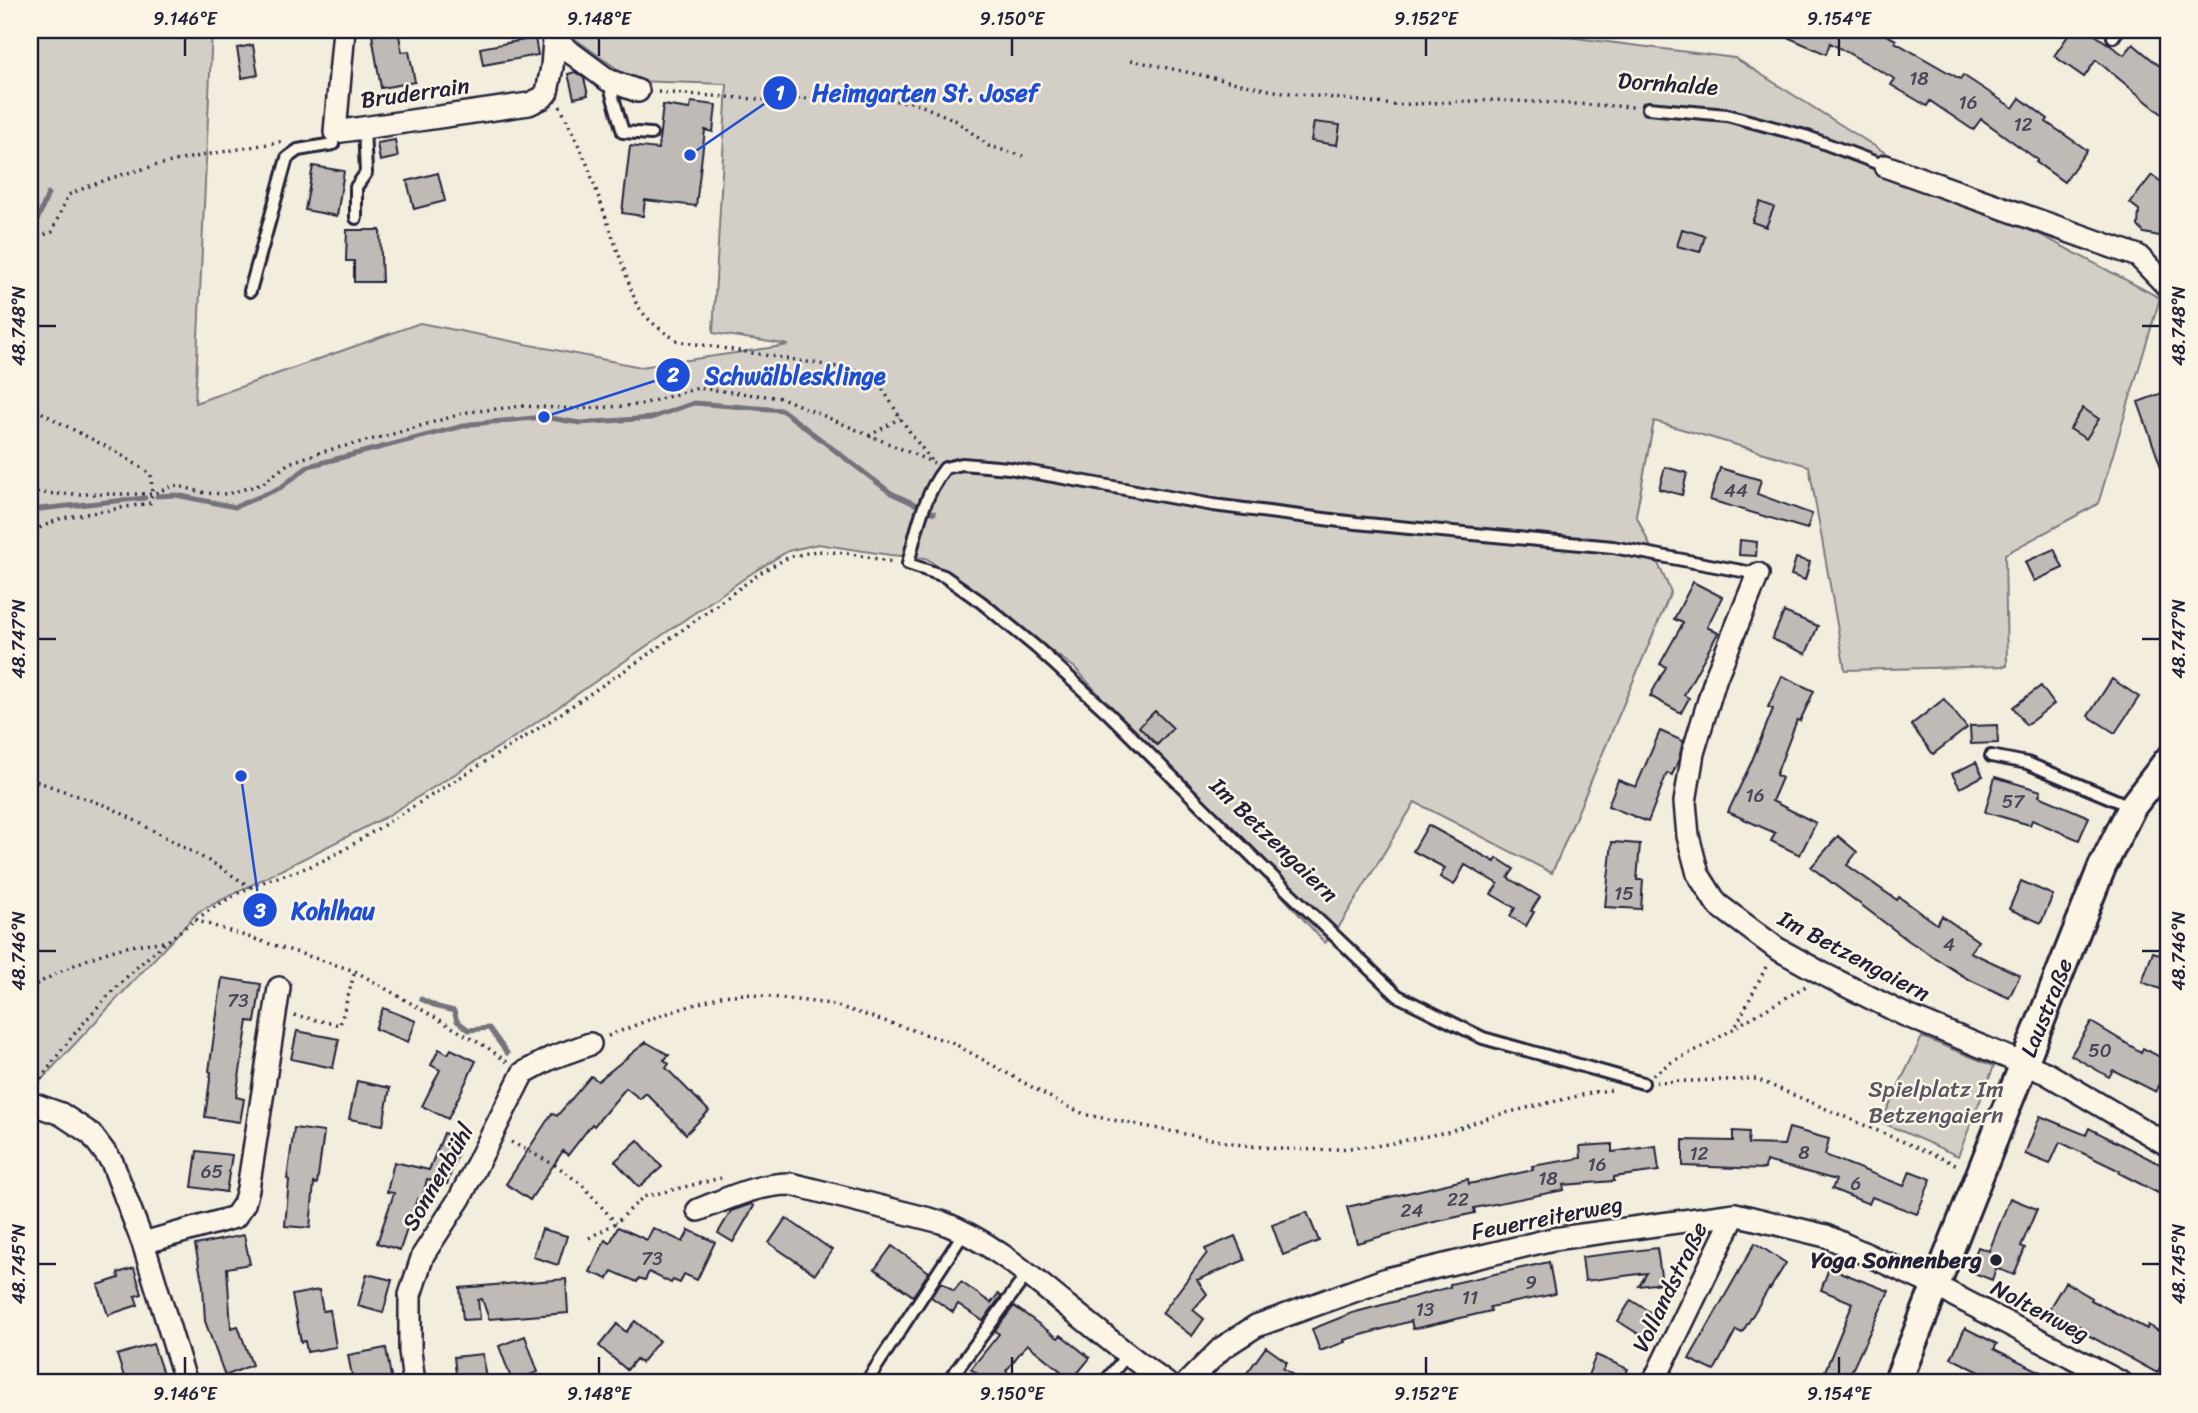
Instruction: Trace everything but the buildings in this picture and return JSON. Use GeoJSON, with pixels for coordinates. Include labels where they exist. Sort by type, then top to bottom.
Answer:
{"type":"FeatureCollection","features":[{"type":"Feature","properties":{"kind":"street","name":"Bruderrain"},"geometry":{"type":"LineString","coordinates":[[344,30],[335,132],[529,104],[542,98],[548,88]]}},
{"type":"Feature","properties":{"kind":"street"},"geometry":{"type":"LineString","coordinates":[[552,35],[608,80],[638,91]]}},
{"type":"Feature","properties":{"kind":"street"},"geometry":{"type":"LineString","coordinates":[[548,88],[552,35]]}},
{"type":"Feature","properties":{"kind":"street","name":"Dornhalde"},"geometry":{"type":"LineString","coordinates":[[1885,166],[2138,256],[2168,287]]}},
{"type":"Feature","properties":{"kind":"street","name":"Im Betzengaiern"},"geometry":{"type":"LineString","coordinates":[[1758,574],[1716,677],[1693,753],[1685,802],[1688,836],[1698,874],[1717,904],[1776,948],[1825,975],[1905,1015],[2046,1073],[2168,1144]]}},
{"type":"Feature","properties":{"kind":"street","name":"Laustraße"},"geometry":{"type":"LineString","coordinates":[[1897,1383],[1934,1284],[2102,867],[2132,807],[2168,760]]}},
{"type":"Feature","properties":{"kind":"street"},"geometry":{"type":"LineString","coordinates":[[143,1243],[235,1217],[244,1204],[279,988]]}},
{"type":"Feature","properties":{"kind":"street","name":"Sonnenbühl"},"geometry":{"type":"LineString","coordinates":[[414,1383],[410,1351],[410,1294],[423,1255],[460,1198],[523,1073],[551,1058],[590,1044]]}},
{"type":"Feature","properties":{"kind":"street"},"geometry":{"type":"LineString","coordinates":[[33,1094],[91,1134],[112,1162],[143,1243],[186,1383]]}},
{"type":"Feature","properties":{"kind":"street"},"geometry":{"type":"LineString","coordinates":[[698,1210],[771,1184],[791,1184],[906,1212],[965,1231],[1028,1273],[1127,1355],[1166,1383]]}},
{"type":"Feature","properties":{"kind":"street","name":"Feuerreiterweg"},"geometry":{"type":"LineString","coordinates":[[1187,1383],[1222,1348],[1256,1326],[1387,1279],[1553,1239],[1735,1214],[1826,1236],[1934,1284]]}},
{"type":"Feature","properties":{"kind":"street","name":"Vollandstraße"},"geometry":{"type":"LineString","coordinates":[[1653,1383],[1735,1214]]}},
{"type":"Feature","properties":{"kind":"street","name":"Noltenweg"},"geometry":{"type":"LineString","coordinates":[[1934,1284],[2122,1383]]}},
{"type":"Feature","properties":{"kind":"lane"},"geometry":{"type":"LineString","coordinates":[[608,80],[623,132],[651,134]]}},
{"type":"Feature","properties":{"kind":"lane","name":"Dornhalde"},"geometry":{"type":"LineString","coordinates":[[1648,108],[1727,115],[1805,136],[1885,166]]}},
{"type":"Feature","properties":{"kind":"lane"},"geometry":{"type":"LineString","coordinates":[[356,218],[356,187],[366,173],[365,127]]}},
{"type":"Feature","properties":{"kind":"lane"},"geometry":{"type":"LineString","coordinates":[[250,291],[287,158],[298,150],[333,144],[335,132]]}},
{"type":"Feature","properties":{"kind":"lane"},"geometry":{"type":"LineString","coordinates":[[908,564],[920,520],[937,478],[945,468],[962,464],[1009,468],[1213,505],[1356,523],[1613,547],[1758,574]]}},
{"type":"Feature","properties":{"kind":"lane","name":"Im Betzengaiern"},"geometry":{"type":"LineString","coordinates":[[908,564],[944,576],[1037,648],[1107,712],[1274,878],[1398,996],[1483,1038],[1643,1083]]}},
{"type":"Feature","properties":{"kind":"lane"},"geometry":{"type":"LineString","coordinates":[[1991,756],[2027,763],[2132,807]]}},
{"type":"Feature","properties":{"kind":"lane"},"geometry":{"type":"LineString","coordinates":[[869,1378],[965,1231]]}},
{"type":"Feature","properties":{"kind":"lane"},"geometry":{"type":"LineString","coordinates":[[947,1383],[1028,1273]]}},
{"type":"Feature","properties":{"kind":"lane"},"geometry":{"type":"LineString","coordinates":[[1104,1383],[1127,1355]]}},
{"type":"Feature","properties":{"kind":"path"},"geometry":{"type":"LineString","coordinates":[[30,34],[34,30]]}},
{"type":"Feature","properties":{"kind":"path","name":"Dornhalde"},"geometry":{"type":"LineString","coordinates":[[1131,60],[1273,91],[1394,105],[1494,100],[1648,108]]}},
{"type":"Feature","properties":{"kind":"path"},"geometry":{"type":"LineString","coordinates":[[30,492],[152,494],[176,485],[205,493],[227,494],[262,484],[289,463],[321,452],[468,412],[523,406],[577,409],[639,405],[698,388],[782,398],[932,462],[871,375],[863,371],[678,341],[643,315],[636,303],[586,161],[554,94],[548,88]]}},
{"type":"Feature","properties":{"kind":"path"},"geometry":{"type":"LineString","coordinates":[[638,91],[768,100],[844,97],[913,102],[955,120],[989,146],[1023,156]]}},
{"type":"Feature","properties":{"kind":"path"},"geometry":{"type":"LineString","coordinates":[[30,248],[36,239],[52,232],[68,195],[93,183],[182,160],[297,139]]}},
{"type":"Feature","properties":{"kind":"path"},"geometry":{"type":"LineString","coordinates":[[30,405],[55,421],[135,462],[151,475],[152,494],[150,503],[62,518],[30,532]]}},
{"type":"Feature","properties":{"kind":"path"},"geometry":{"type":"LineString","coordinates":[[869,436],[900,418]]}},
{"type":"Feature","properties":{"kind":"path"},"geometry":{"type":"LineString","coordinates":[[33,1094],[51,1063],[92,1014],[166,942],[195,920],[251,887],[311,866],[342,851],[533,732],[652,652],[763,571],[789,557],[816,551],[908,564]]}},
{"type":"Feature","properties":{"kind":"path"},"geometry":{"type":"LineString","coordinates":[[30,779],[112,808],[251,887]]}},
{"type":"Feature","properties":{"kind":"path"},"geometry":{"type":"LineString","coordinates":[[195,920],[355,971],[488,1048]]}},
{"type":"Feature","properties":{"kind":"path"},"geometry":{"type":"LineString","coordinates":[[30,988],[92,956],[141,943],[166,942]]}},
{"type":"Feature","properties":{"kind":"path"},"geometry":{"type":"LineString","coordinates":[[1735,1028],[1776,948]]}},
{"type":"Feature","properties":{"kind":"path"},"geometry":{"type":"LineString","coordinates":[[275,1011],[340,1025],[355,971]]}},
{"type":"Feature","properties":{"kind":"path"},"geometry":{"type":"LineString","coordinates":[[1643,1083],[1670,1063],[1706,1045],[1825,975]]}},
{"type":"Feature","properties":{"kind":"path"},"geometry":{"type":"LineString","coordinates":[[590,1044],[656,1017],[722,996],[745,994],[831,1004],[953,1042],[1064,1105],[1087,1115],[1242,1145],[1279,1149],[1327,1150],[1382,1145],[1447,1132],[1497,1115],[1643,1083],[1756,1079],[1979,1175]]}},
{"type":"Feature","properties":{"kind":"path"},"geometry":{"type":"LineString","coordinates":[[494,1133],[582,1185],[616,1223]]}},
{"type":"Feature","properties":{"kind":"green space"},"geometry":{"type":"Polygon","coordinates":[[[30,30],[212,30],[195,403],[420,323],[641,367],[789,345],[713,333],[727,84],[634,81],[571,36],[578,30],[1512,30],[1735,58],[1884,152],[2160,298],[2098,504],[2005,554],[2007,666],[1845,670],[1809,466],[1654,421],[1636,515],[1671,592],[1552,873],[1415,802],[1337,930],[1325,943],[1075,668],[926,558],[818,544],[788,551],[752,573],[521,733],[384,818],[198,912],[30,1092],[30,30]]]}},
{"type":"Feature","properties":{"kind":"green space","name":"Spielplatz Im Betzengaiern"},"geometry":{"type":"Polygon","coordinates":[[[1922,1037],[1994,1066],[1958,1156],[1881,1122],[1922,1037]]]}},
{"type":"Feature","properties":{"kind":"waterway"},"geometry":{"type":"LineString","coordinates":[[30,238],[48,194]]}},
{"type":"Feature","properties":{"kind":"waterway"},"geometry":{"type":"LineString","coordinates":[[157,496],[176,495],[235,507],[280,488],[309,466],[471,424],[544,417],[580,423],[651,418],[694,403],[782,410],[891,493],[934,513]]}},
{"type":"Feature","properties":{"kind":"waterway"},"geometry":{"type":"LineString","coordinates":[[30,510],[145,498]]}},
{"type":"Feature","properties":{"kind":"waterway"},"geometry":{"type":"LineString","coordinates":[[421,999],[454,1011],[457,1021],[469,1030],[489,1028],[507,1053]]}},
{"type":"Feature","properties":{"kind":"place","name":"Heimgarten St. Josef"},"geometry":{"type":"Point","coordinates":[690,155]}},
{"type":"Feature","properties":{"kind":"place","name":"Schwälblesklinge"},"geometry":{"type":"Point","coordinates":[544,417]}},
{"type":"Feature","properties":{"kind":"place","name":"Kohlhau"},"geometry":{"type":"Point","coordinates":[241,776]}},
{"type":"Feature","properties":{"kind":"place","name":"Yoga Sonnenberg"},"geometry":{"type":"Point","coordinates":[1996,1260]}}]}
